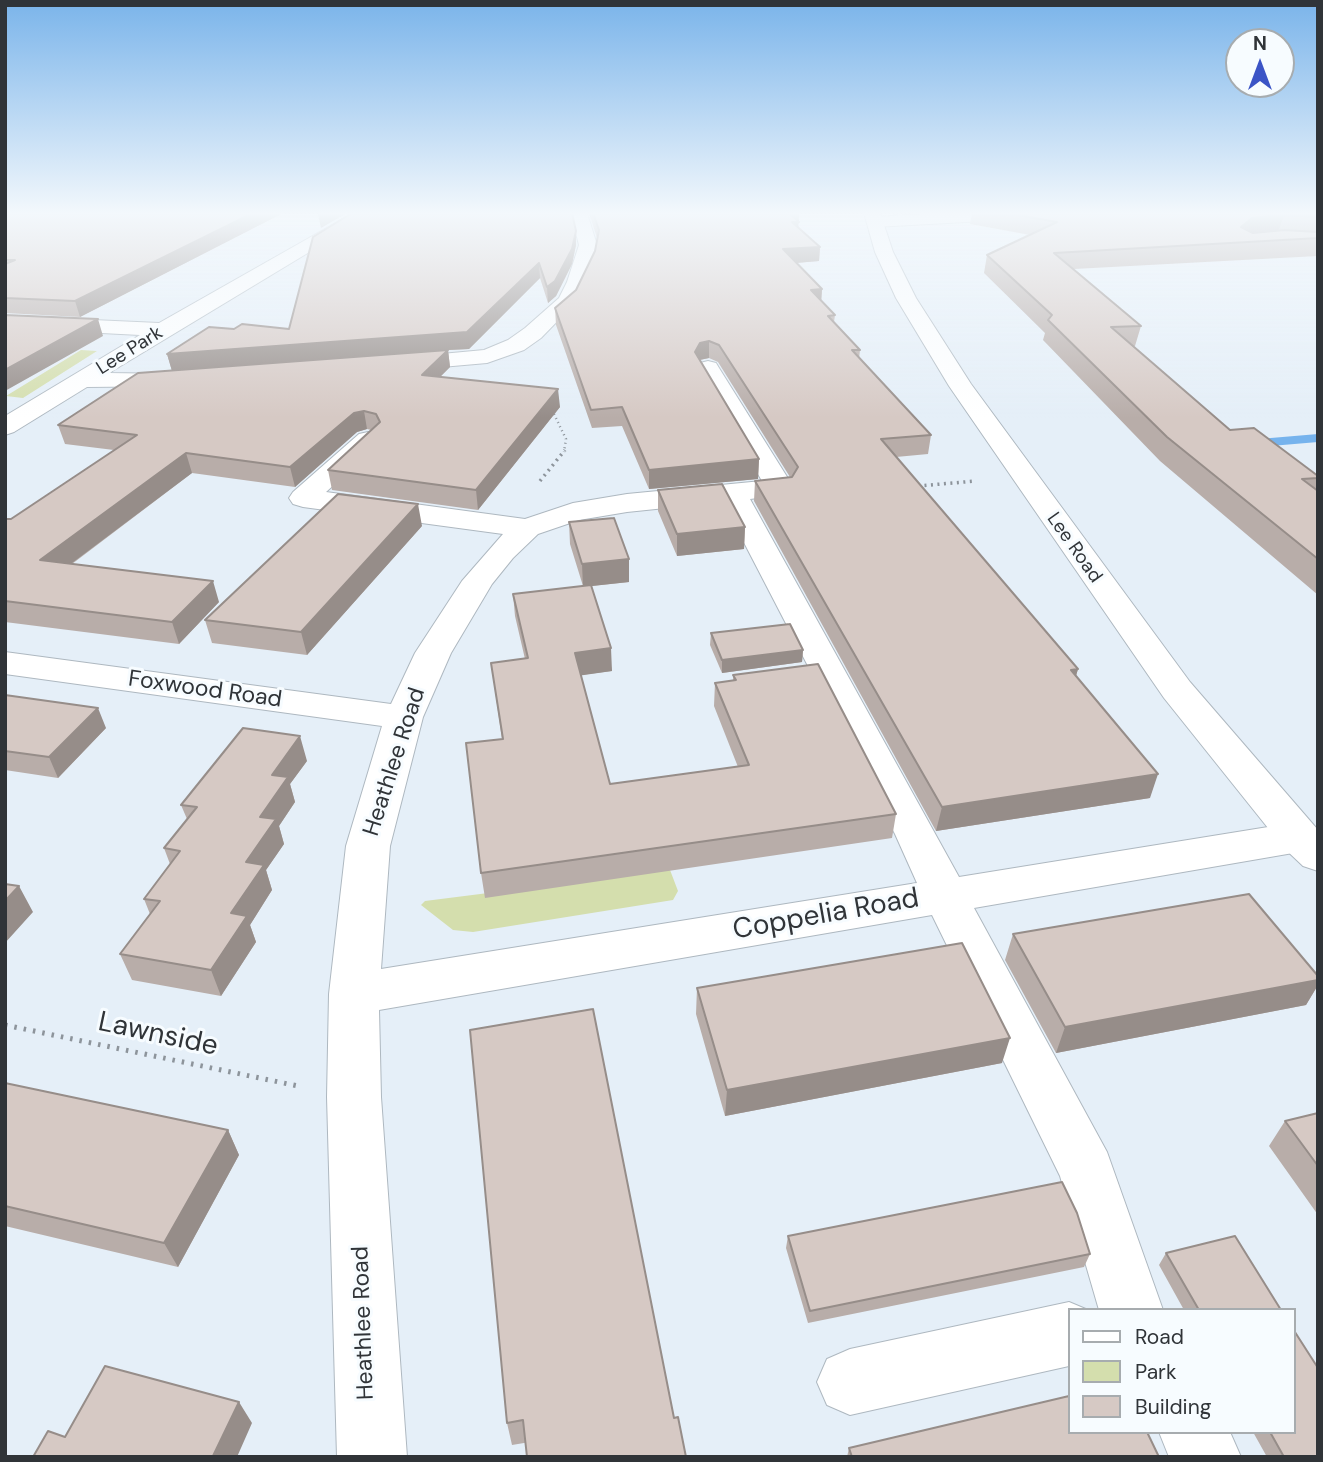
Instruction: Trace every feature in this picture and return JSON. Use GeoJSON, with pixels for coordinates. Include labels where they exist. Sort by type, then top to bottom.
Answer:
{"type":"FeatureCollection","features":[{"type":"Feature","properties":{"kind":"street","name":"Lee Park"},"geometry":{"type":"LineString","coordinates":[[5,428],[249,281]]}},
{"type":"Feature","properties":{"kind":"street"},"geometry":{"type":"LineString","coordinates":[[379,365],[487,356],[516,345],[567,301],[577,281]]}},
{"type":"Feature","properties":{"kind":"street","name":"Lee Road"},"geometry":{"type":"LineString","coordinates":[[898,281],[961,386],[1135,634],[1177,690],[1308,846]]}},
{"type":"Feature","properties":{"kind":"street"},"geometry":{"type":"LineString","coordinates":[[5,322],[164,330]]}},
{"type":"Feature","properties":{"kind":"street","name":"Heathlee Road"},"geometry":{"type":"LineString","coordinates":[[372,1457],[354,1097],[354,994],[368,846],[404,717],[433,653],[478,581],[502,551],[527,528],[573,512],[600,507],[780,488],[708,368]]}},
{"type":"Feature","properties":{"kind":"street"},"geometry":{"type":"LineString","coordinates":[[83,380],[123,382],[201,379]]}},
{"type":"Feature","properties":{"kind":"street"},"geometry":{"type":"LineString","coordinates":[[368,440],[303,498],[527,528]]}},
{"type":"Feature","properties":{"kind":"street"},"geometry":{"type":"LineString","coordinates":[[732,493],[810,674],[916,834],[978,964],[1087,1171],[1131,1308]]}},
{"type":"Feature","properties":{"kind":"street","name":"Foxwood Road"},"geometry":{"type":"LineString","coordinates":[[5,663],[404,717]]}},
{"type":"Feature","properties":{"kind":"street","name":"Coppelia Road"},"geometry":{"type":"LineString","coordinates":[[354,994],[1164,858],[1308,846]]}},
{"type":"Feature","properties":{"kind":"street"},"geometry":{"type":"LineString","coordinates":[[850,1382],[1068,1334]]}},
{"type":"Feature","properties":{"kind":"street"},"geometry":{"type":"LineString","coordinates":[[1194,1434],[1206,1457]]}},
{"type":"Feature","properties":{"kind":"path"},"geometry":{"type":"LineString","coordinates":[[540,481],[565,451],[566,439],[550,405]]}},
{"type":"Feature","properties":{"kind":"path"},"geometry":{"type":"LineString","coordinates":[[906,487],[986,480]]}},
{"type":"Feature","properties":{"kind":"path","name":"Lawnside"},"geometry":{"type":"LineString","coordinates":[[5,1025],[303,1086]]}},
{"type":"Feature","properties":{"kind":"green space"},"geometry":{"type":"Polygon","coordinates":[[[81,350],[97,351],[23,398],[6,396],[81,350]]]}},
{"type":"Feature","properties":{"kind":"green space"},"geometry":{"type":"Polygon","coordinates":[[[670,870],[678,891],[673,900],[473,932],[453,930],[421,905],[425,901],[670,870]]]}},
{"type":"Feature","properties":{"kind":"building"},"geometry":{"type":"Polygon","coordinates":[[[5,281],[115,281],[75,301],[5,298],[5,281]]]}},
{"type":"Feature","properties":{"kind":"building"},"geometry":{"type":"Polygon","coordinates":[[[301,281],[520,281],[467,332],[167,354],[209,327],[234,329],[242,324],[289,329],[301,281]]]}},
{"type":"Feature","properties":{"kind":"building"},"geometry":{"type":"Polygon","coordinates":[[[580,281],[814,281],[822,289],[811,290],[835,315],[828,316],[860,350],[852,350],[931,435],[881,439],[1078,669],[1071,670],[1158,774],[942,807],[755,481],[792,477],[798,467],[719,345],[709,341],[700,343],[695,352],[759,459],[649,470],[622,407],[591,410],[555,308],[576,290],[580,281]]]}},
{"type":"Feature","properties":{"kind":"building"},"geometry":{"type":"Polygon","coordinates":[[[1015,281],[1088,281],[1141,326],[1111,327],[1230,430],[1254,428],[1318,476],[1302,479],[1318,491],[1318,559],[1167,437],[1048,320],[1052,315],[1015,281]]]}},
{"type":"Feature","properties":{"kind":"building"},"geometry":{"type":"Polygon","coordinates":[[[5,315],[98,319],[5,370],[5,315]]]}},
{"type":"Feature","properties":{"kind":"building"},"geometry":{"type":"Polygon","coordinates":[[[448,350],[422,375],[558,389],[476,490],[328,470],[380,422],[376,414],[364,411],[354,413],[290,467],[186,453],[40,560],[213,581],[172,622],[5,601],[5,519],[11,519],[137,435],[58,425],[138,373],[448,350]]]}},
{"type":"Feature","properties":{"kind":"building"},"geometry":{"type":"Polygon","coordinates":[[[722,484],[745,527],[677,534],[658,490],[722,484]]]}},
{"type":"Feature","properties":{"kind":"building"},"geometry":{"type":"Polygon","coordinates":[[[338,494],[418,504],[301,632],[205,620],[338,494]]]}},
{"type":"Feature","properties":{"kind":"building"},"geometry":{"type":"Polygon","coordinates":[[[614,518],[629,559],[582,564],[569,522],[614,518]]]}},
{"type":"Feature","properties":{"kind":"building"},"geometry":{"type":"Polygon","coordinates":[[[591,585],[611,648],[575,653],[610,784],[749,765],[715,683],[736,680],[733,675],[818,664],[896,814],[481,873],[466,743],[503,739],[491,663],[528,658],[513,594],[591,585]]]}},
{"type":"Feature","properties":{"kind":"building"},"geometry":{"type":"Polygon","coordinates":[[[790,624],[803,650],[722,660],[711,633],[790,624]]]}},
{"type":"Feature","properties":{"kind":"building"},"geometry":{"type":"Polygon","coordinates":[[[5,695],[98,708],[49,757],[5,751],[5,695]]]}},
{"type":"Feature","properties":{"kind":"building"},"geometry":{"type":"Polygon","coordinates":[[[243,728],[300,736],[272,775],[288,777],[260,817],[276,819],[246,862],[264,865],[231,913],[247,916],[211,970],[120,954],[160,901],[144,899],[180,851],[164,848],[197,807],[181,805],[243,728]]]}},
{"type":"Feature","properties":{"kind":"building"},"geometry":{"type":"Polygon","coordinates":[[[5,884],[19,886],[5,901],[5,884]]]}},
{"type":"Feature","properties":{"kind":"building"},"geometry":{"type":"Polygon","coordinates":[[[1249,894],[1318,976],[1318,980],[1065,1027],[1013,934],[1249,894]]]}},
{"type":"Feature","properties":{"kind":"building"},"geometry":{"type":"Polygon","coordinates":[[[962,943],[1010,1038],[727,1090],[697,988],[962,943]]]}},
{"type":"Feature","properties":{"kind":"building"},"geometry":{"type":"Polygon","coordinates":[[[593,1009],[674,1418],[678,1417],[686,1457],[527,1457],[523,1420],[507,1423],[470,1030],[593,1009]]]}},
{"type":"Feature","properties":{"kind":"building"},"geometry":{"type":"Polygon","coordinates":[[[5,1083],[228,1130],[164,1243],[5,1206],[5,1083]]]}},
{"type":"Feature","properties":{"kind":"building"},"geometry":{"type":"Polygon","coordinates":[[[1318,1113],[1318,1166],[1285,1121],[1318,1113]]]}},
{"type":"Feature","properties":{"kind":"building"},"geometry":{"type":"Polygon","coordinates":[[[1062,1182],[1077,1213],[1090,1254],[810,1311],[788,1236],[1062,1182]]]}},
{"type":"Feature","properties":{"kind":"building"},"geometry":{"type":"Polygon","coordinates":[[[1235,1236],[1280,1308],[1198,1308],[1166,1253],[1235,1236]]]}},
{"type":"Feature","properties":{"kind":"building"},"geometry":{"type":"Polygon","coordinates":[[[1295,1332],[1318,1368],[1318,1457],[1284,1457],[1271,1434],[1295,1434],[1295,1332]]]}},
{"type":"Feature","properties":{"kind":"building"},"geometry":{"type":"Polygon","coordinates":[[[105,1366],[239,1402],[213,1456],[217,1457],[33,1457],[48,1431],[65,1437],[105,1366]]]}},
{"type":"Feature","properties":{"kind":"building"},"geometry":{"type":"Polygon","coordinates":[[[1068,1396],[1068,1434],[1148,1434],[1159,1457],[852,1457],[849,1448],[1068,1396]]]}},
{"type":"Feature","properties":{"kind":"waterway"},"geometry":{"type":"LineString","coordinates":[[1259,443],[1318,438]]}}]}
